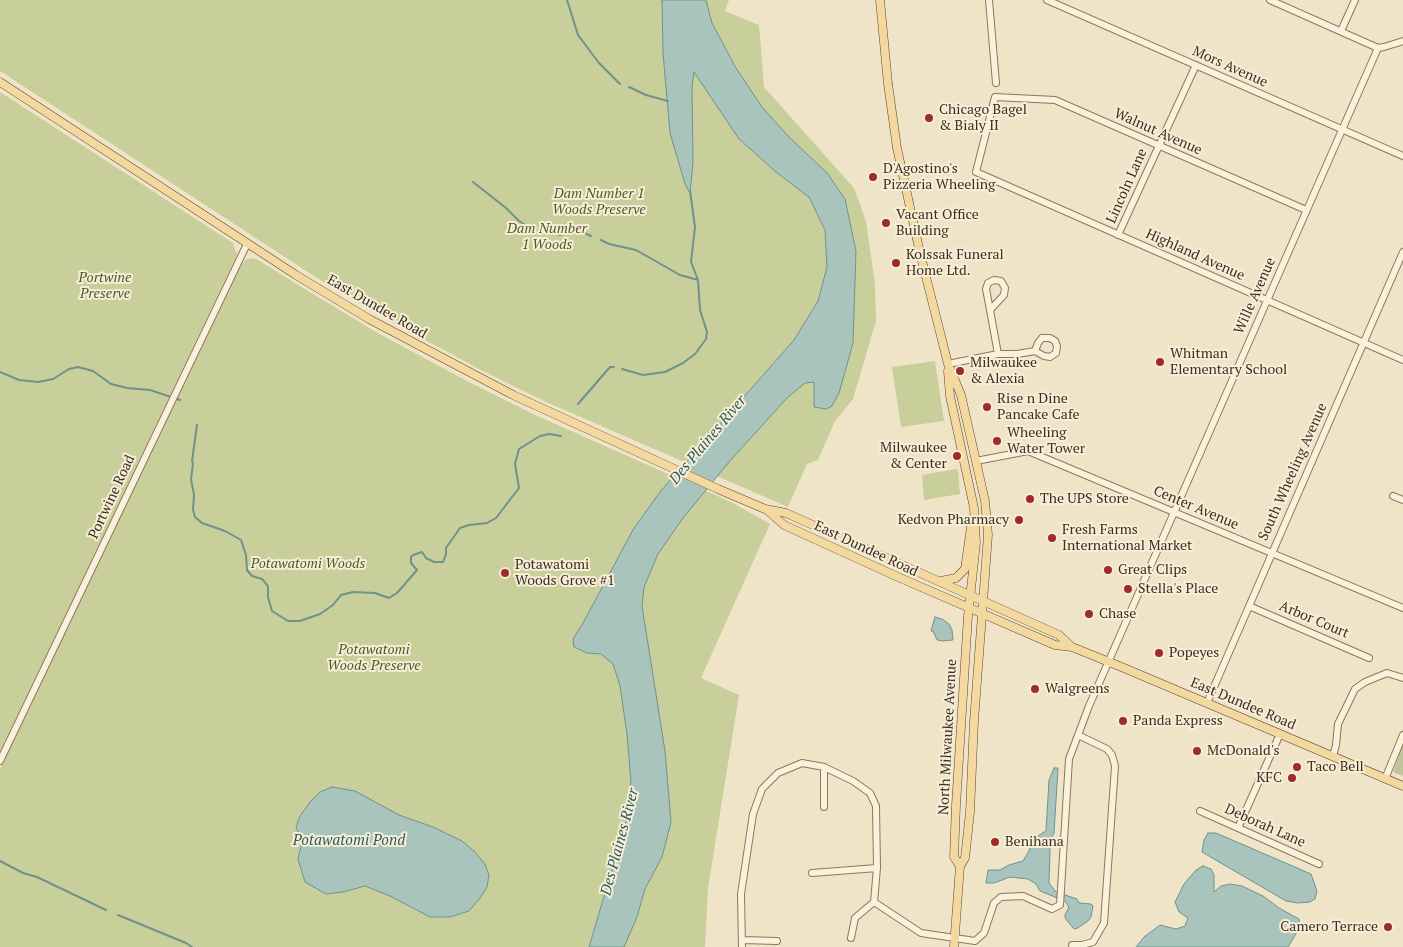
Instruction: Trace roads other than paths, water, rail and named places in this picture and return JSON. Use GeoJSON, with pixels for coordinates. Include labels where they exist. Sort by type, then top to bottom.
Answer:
{"type":"FeatureCollection","features":[{"type":"Feature","properties":{"kind":"main road"},"geometry":{"type":"LineString","coordinates":[[880,0],[888,84],[897,148],[920,253],[948,364],[950,396],[974,508],[965,569],[956,578],[938,581]]}},
{"type":"Feature","properties":{"kind":"main road","name":"East Dundee Road"},"geometry":{"type":"LineString","coordinates":[[0,82],[247,244],[369,319],[513,395],[674,470],[765,509],[786,514],[1059,635],[1072,647]]}},
{"type":"Feature","properties":{"kind":"main road","name":"North Milwaukee Avenue"},"geometry":{"type":"LineString","coordinates":[[948,364],[961,396],[985,500],[988,536],[973,734],[970,812],[965,858],[960,866],[954,947]]}},
{"type":"Feature","properties":{"kind":"main road","name":"North Milwaukee Avenue"},"geometry":{"type":"LineString","coordinates":[[960,866],[954,856],[969,608],[976,543],[974,508]]}},
{"type":"Feature","properties":{"kind":"main road","name":"East Dundee Road"},"geometry":{"type":"LineString","coordinates":[[765,509],[784,525],[969,608],[1055,645],[1072,647],[1109,661],[1403,786]]}},
{"type":"Feature","properties":{"kind":"street"},"geometry":{"type":"LineString","coordinates":[[989,0],[996,83]]}},
{"type":"Feature","properties":{"kind":"street","name":"Mors Avenue"},"geometry":{"type":"LineString","coordinates":[[1047,0],[1403,156]]}},
{"type":"Feature","properties":{"kind":"street"},"geometry":{"type":"LineString","coordinates":[[1270,0],[1378,48],[1403,41]]}},
{"type":"Feature","properties":{"kind":"street"},"geometry":{"type":"LineString","coordinates":[[1341,31],[1355,0]]}},
{"type":"Feature","properties":{"kind":"street","name":"Wille Avenue"},"geometry":{"type":"LineString","coordinates":[[955,937],[975,941],[979,938],[984,933],[994,903],[1001,897],[1023,896],[1052,909],[1060,905],[1069,759],[1089,706],[1378,48]]}},
{"type":"Feature","properties":{"kind":"street","name":"Lincoln Lane"},"geometry":{"type":"LineString","coordinates":[[1118,235],[1196,65]]}},
{"type":"Feature","properties":{"kind":"street","name":"Walnut Avenue"},"geometry":{"type":"LineString","coordinates":[[976,172],[995,97],[1055,100],[1306,210]]}},
{"type":"Feature","properties":{"kind":"street","name":"Highland Avenue"},"geometry":{"type":"LineString","coordinates":[[976,172],[1403,360]]}},
{"type":"Feature","properties":{"kind":"street","name":"Portwine Road"},"geometry":{"type":"LineString","coordinates":[[0,761],[247,244]]}},
{"type":"Feature","properties":{"kind":"street","name":"South Wheeling Avenue"},"geometry":{"type":"LineString","coordinates":[[1206,703],[1403,252]]}},
{"type":"Feature","properties":{"kind":"street"},"geometry":{"type":"LineString","coordinates":[[990,310],[1004,295],[1005,288],[1001,281],[994,280],[988,283],[986,289],[998,354]]}},
{"type":"Feature","properties":{"kind":"street"},"geometry":{"type":"LineString","coordinates":[[948,364],[998,354],[1017,354],[1035,351]]}},
{"type":"Feature","properties":{"kind":"street","name":"Center Avenue"},"geometry":{"type":"LineString","coordinates":[[976,461],[1028,452],[1403,608]]}},
{"type":"Feature","properties":{"kind":"street"},"geometry":{"type":"LineString","coordinates":[[1393,496],[1403,500]]}},
{"type":"Feature","properties":{"kind":"street","name":"Arbor Court"},"geometry":{"type":"LineString","coordinates":[[1249,606],[1368,658]]}},
{"type":"Feature","properties":{"kind":"street"},"geometry":{"type":"LineString","coordinates":[[1332,756],[1336,745],[1338,724],[1355,689],[1384,673],[1391,673],[1403,678]]}},
{"type":"Feature","properties":{"kind":"street"},"geometry":{"type":"LineString","coordinates":[[1238,828],[1280,734]]}},
{"type":"Feature","properties":{"kind":"street"},"geometry":{"type":"LineString","coordinates":[[1385,779],[1403,735]]}},
{"type":"Feature","properties":{"kind":"street"},"geometry":{"type":"LineString","coordinates":[[1072,945],[1095,944],[1104,923],[1115,766],[1112,755],[1106,749],[1078,736]]}},
{"type":"Feature","properties":{"kind":"street"},"geometry":{"type":"LineString","coordinates":[[777,942],[742,943],[741,894],[753,814],[762,789],[778,773],[802,763],[824,767],[853,781],[870,793],[876,806],[874,902],[855,918],[851,938]]}},
{"type":"Feature","properties":{"kind":"street"},"geometry":{"type":"LineString","coordinates":[[824,767],[824,807]]}},
{"type":"Feature","properties":{"kind":"street","name":"Deborah Lane"},"geometry":{"type":"LineString","coordinates":[[1200,812],[1319,864]]}},
{"type":"Feature","properties":{"kind":"street"},"geometry":{"type":"LineString","coordinates":[[812,873],[876,868]]}},
{"type":"Feature","properties":{"kind":"street"},"geometry":{"type":"LineString","coordinates":[[874,902],[921,933],[955,937]]}},
{"type":"Feature","properties":{"kind":"water","name":"Des Plaines River"},"geometry":{"type":"Polygon","coordinates":[[[662,0],[706,0],[712,23],[736,68],[762,107],[788,136],[827,173],[845,199],[856,251],[853,343],[839,393],[832,406],[826,409],[814,407],[814,382],[805,383],[787,398],[729,462],[683,518],[658,554],[644,587],[642,606],[665,751],[671,822],[662,857],[645,889],[637,917],[624,947],[589,947],[626,822],[631,782],[620,686],[613,664],[601,654],[587,653],[574,647],[573,639],[634,528],[660,492],[794,340],[818,301],[827,267],[825,230],[809,197],[776,172],[739,139],[694,72],[692,87],[693,162],[690,193],[685,184],[670,133],[663,53],[662,0]]]}},
{"type":"Feature","properties":{"kind":"water"},"geometry":{"type":"Polygon","coordinates":[[[935,617],[949,624],[953,640],[937,640],[933,631],[931,631],[935,617]]]}},
{"type":"Feature","properties":{"kind":"water"},"geometry":{"type":"Polygon","coordinates":[[[1054,768],[1058,768],[1054,833],[1050,849],[1049,883],[1056,892],[1077,899],[1079,903],[1091,904],[1093,906],[1091,917],[1076,929],[1065,918],[1069,907],[1065,901],[1040,891],[1036,884],[1028,879],[1010,877],[994,883],[986,883],[988,870],[1000,870],[1023,861],[1033,839],[1046,831],[1049,780],[1054,768]]]}},
{"type":"Feature","properties":{"kind":"water","name":"Potawatomi Pond"},"geometry":{"type":"Polygon","coordinates":[[[332,787],[355,791],[399,815],[433,827],[462,841],[485,864],[489,875],[487,887],[480,898],[469,911],[450,917],[430,917],[390,896],[365,886],[326,894],[305,882],[298,859],[302,842],[296,827],[300,816],[310,802],[320,792],[332,787]]]}},
{"type":"Feature","properties":{"kind":"water"},"geometry":{"type":"Polygon","coordinates":[[[1208,833],[1216,833],[1311,874],[1317,891],[1315,899],[1310,902],[1298,903],[1286,901],[1202,852],[1204,840],[1208,833]]]}},
{"type":"Feature","properties":{"kind":"water"},"geometry":{"type":"Polygon","coordinates":[[[1203,866],[1211,869],[1214,875],[1214,892],[1221,886],[1230,884],[1242,886],[1263,896],[1299,919],[1300,927],[1288,947],[1136,947],[1144,937],[1160,925],[1176,929],[1185,926],[1188,918],[1179,912],[1175,902],[1184,884],[1196,870],[1203,866]]]}},
{"type":"Feature","properties":{"kind":"waterway"},"geometry":{"type":"LineString","coordinates":[[567,0],[578,35],[599,63],[620,84]]}},
{"type":"Feature","properties":{"kind":"waterway"},"geometry":{"type":"LineString","coordinates":[[629,87],[646,95],[668,101]]}},
{"type":"Feature","properties":{"kind":"waterway"},"geometry":{"type":"LineString","coordinates":[[473,182],[506,208],[519,221],[535,231]]}},
{"type":"Feature","properties":{"kind":"waterway"},"geometry":{"type":"LineString","coordinates":[[622,369],[643,375],[665,372],[683,363],[695,354],[706,339],[707,332],[700,310],[698,280],[691,262],[695,227],[690,191]]}},
{"type":"Feature","properties":{"kind":"waterway"},"geometry":{"type":"LineString","coordinates":[[547,231],[560,235],[575,229],[591,236]]}},
{"type":"Feature","properties":{"kind":"waterway"},"geometry":{"type":"LineString","coordinates":[[601,240],[609,244],[636,250],[680,275],[698,280]]}},
{"type":"Feature","properties":{"kind":"waterway"},"geometry":{"type":"LineString","coordinates":[[0,372],[19,380],[38,382],[53,379],[69,369],[78,367],[93,371],[111,384],[127,388],[150,390],[171,397]]}},
{"type":"Feature","properties":{"kind":"waterway"},"geometry":{"type":"LineString","coordinates":[[578,404],[610,367],[614,367]]}},
{"type":"Feature","properties":{"kind":"waterway"},"geometry":{"type":"LineString","coordinates":[[174,398],[180,400]]}},
{"type":"Feature","properties":{"kind":"waterway"},"geometry":{"type":"LineString","coordinates":[[197,425],[191,479],[195,517],[202,523],[225,531],[241,540],[246,555],[247,570],[252,576],[262,579],[268,586],[268,597],[272,611],[288,621],[300,621],[320,614],[333,605],[341,595],[353,592],[375,593],[389,598],[397,593],[417,570],[411,563],[413,555],[422,552],[426,558],[434,562],[443,562],[446,548],[460,528],[487,523],[496,518],[519,488],[515,464],[519,449],[540,436],[549,434],[561,436]]}},
{"type":"Feature","properties":{"kind":"waterway"},"geometry":{"type":"LineString","coordinates":[[0,861],[106,910]]}},
{"type":"Feature","properties":{"kind":"waterway"},"geometry":{"type":"LineString","coordinates":[[118,915],[192,947]]}},
{"type":"Feature","properties":{"kind":"place","name":"Chicago Bagel & Bialy II"},"geometry":{"type":"Point","coordinates":[929,118]}},
{"type":"Feature","properties":{"kind":"place","name":"D'Agostino's Pizzeria Wheeling"},"geometry":{"type":"Point","coordinates":[873,177]}},
{"type":"Feature","properties":{"kind":"place","name":"Vacant Office Building"},"geometry":{"type":"Point","coordinates":[886,223]}},
{"type":"Feature","properties":{"kind":"place","name":"Kolssak Funeral Home Ltd."},"geometry":{"type":"Point","coordinates":[896,263]}},
{"type":"Feature","properties":{"kind":"place","name":"Whitman Elementary School"},"geometry":{"type":"Point","coordinates":[1160,362]}},
{"type":"Feature","properties":{"kind":"place","name":"Milwaukee & Alexia"},"geometry":{"type":"Point","coordinates":[960,371]}},
{"type":"Feature","properties":{"kind":"place","name":"Rise n Dine Pancake Cafe"},"geometry":{"type":"Point","coordinates":[987,407]}},
{"type":"Feature","properties":{"kind":"place","name":"Wheeling Water Tower"},"geometry":{"type":"Point","coordinates":[997,441]}},
{"type":"Feature","properties":{"kind":"place","name":"Milwaukee & Center"},"geometry":{"type":"Point","coordinates":[957,456]}},
{"type":"Feature","properties":{"kind":"place","name":"The UPS Store"},"geometry":{"type":"Point","coordinates":[1030,499]}},
{"type":"Feature","properties":{"kind":"place","name":"Kedvon Pharmacy"},"geometry":{"type":"Point","coordinates":[1019,520]}},
{"type":"Feature","properties":{"kind":"place","name":"Fresh Farms International Market"},"geometry":{"type":"Point","coordinates":[1052,538]}},
{"type":"Feature","properties":{"kind":"place","name":"Great Clips"},"geometry":{"type":"Point","coordinates":[1108,570]}},
{"type":"Feature","properties":{"kind":"place","name":"Potawatomi Woods Grove #1"},"geometry":{"type":"Point","coordinates":[505,573]}},
{"type":"Feature","properties":{"kind":"place","name":"Stella's Place"},"geometry":{"type":"Point","coordinates":[1128,589]}},
{"type":"Feature","properties":{"kind":"place","name":"Chase"},"geometry":{"type":"Point","coordinates":[1089,614]}},
{"type":"Feature","properties":{"kind":"place","name":"Popeyes"},"geometry":{"type":"Point","coordinates":[1159,653]}},
{"type":"Feature","properties":{"kind":"place","name":"Walgreens"},"geometry":{"type":"Point","coordinates":[1035,689]}},
{"type":"Feature","properties":{"kind":"place","name":"Panda Express"},"geometry":{"type":"Point","coordinates":[1123,721]}},
{"type":"Feature","properties":{"kind":"place","name":"McDonald's"},"geometry":{"type":"Point","coordinates":[1197,751]}},
{"type":"Feature","properties":{"kind":"place","name":"Taco Bell"},"geometry":{"type":"Point","coordinates":[1297,767]}},
{"type":"Feature","properties":{"kind":"place","name":"KFC"},"geometry":{"type":"Point","coordinates":[1292,778]}},
{"type":"Feature","properties":{"kind":"place","name":"Benihana"},"geometry":{"type":"Point","coordinates":[995,842]}},
{"type":"Feature","properties":{"kind":"place","name":"Camero Terrace"},"geometry":{"type":"Point","coordinates":[1388,927]}},
{"type":"Feature","properties":{"kind":"park label","name":"Dam Number 1 Woods Preserve"},"geometry":{"type":"Point","coordinates":[599,202]}},
{"type":"Feature","properties":{"kind":"park label","name":"Dam Number 1 Woods"},"geometry":{"type":"Point","coordinates":[547,237]}},
{"type":"Feature","properties":{"kind":"park label","name":"Portwine Preserve"},"geometry":{"type":"Point","coordinates":[105,286]}},
{"type":"Feature","properties":{"kind":"park label","name":"Potawatomi Woods"},"geometry":{"type":"Point","coordinates":[308,564]}},
{"type":"Feature","properties":{"kind":"park label","name":"Potawatomi Woods Preserve"},"geometry":{"type":"Point","coordinates":[374,658]}}]}
